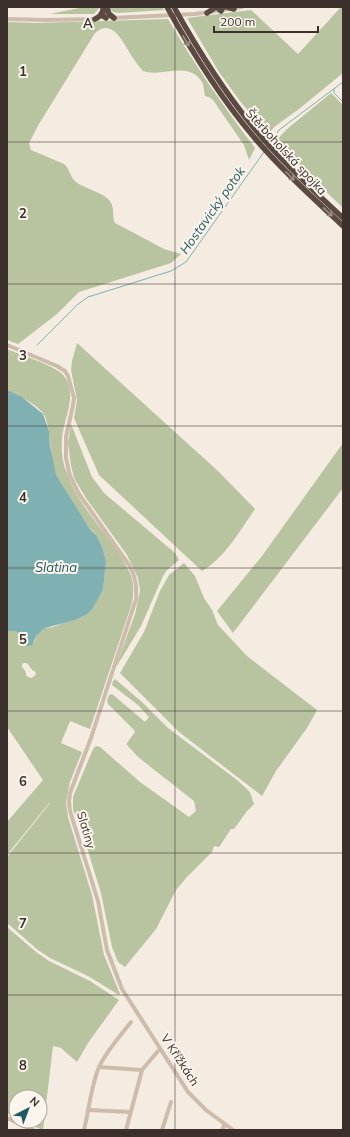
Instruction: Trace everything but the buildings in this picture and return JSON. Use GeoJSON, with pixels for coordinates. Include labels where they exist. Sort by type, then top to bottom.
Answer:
{"type":"FeatureCollection","features":[{"type":"Feature","properties":{"kind":"highway","name":"Štěrboholská spojka"},"geometry":{"type":"LineString","coordinates":[[167,7],[196,58],[235,114],[263,143],[299,185],[343,226]]}},
{"type":"Feature","properties":{"kind":"highway","name":"Štěrboholská spojka"},"geometry":{"type":"LineString","coordinates":[[174,7],[219,82],[263,143]]}},
{"type":"Feature","properties":{"kind":"highway"},"geometry":{"type":"LineString","coordinates":[[227,7],[234,9]]}},
{"type":"Feature","properties":{"kind":"highway"},"geometry":{"type":"LineString","coordinates":[[207,13],[219,8]]}},
{"type":"Feature","properties":{"kind":"highway"},"geometry":{"type":"LineString","coordinates":[[105,9],[114,18]]}},
{"type":"Feature","properties":{"kind":"highway"},"geometry":{"type":"LineString","coordinates":[[105,9],[108,16],[106,18]]}},
{"type":"Feature","properties":{"kind":"highway"},"geometry":{"type":"LineString","coordinates":[[95,19],[100,16],[105,9]]}},
{"type":"Feature","properties":{"kind":"highway","name":"Štěrboholská spojka"},"geometry":{"type":"LineString","coordinates":[[270,151],[343,218]]}},
{"type":"Feature","properties":{"kind":"street"},"geometry":{"type":"LineString","coordinates":[[219,8],[234,9],[242,7]]}},
{"type":"Feature","properties":{"kind":"street"},"geometry":{"type":"LineString","coordinates":[[7,19],[95,19],[207,13]]}},
{"type":"Feature","properties":{"kind":"street","name":"Slatiny"},"geometry":{"type":"LineString","coordinates":[[7,345],[58,366],[65,372],[71,381],[74,398],[66,437],[66,458],[70,476],[79,494],[120,551],[133,572],[136,584],[136,600],[91,738],[74,782],[69,802],[72,820],[98,901],[105,945],[122,989]]}},
{"type":"Feature","properties":{"kind":"street","name":"V Křížkách"},"geometry":{"type":"LineString","coordinates":[[122,989],[188,1092],[206,1110],[233,1130]]}},
{"type":"Feature","properties":{"kind":"street"},"geometry":{"type":"LineString","coordinates":[[84,1130],[99,1067],[113,1045],[131,1022]]}},
{"type":"Feature","properties":{"kind":"street"},"geometry":{"type":"LineString","coordinates":[[126,1130],[142,1070],[158,1051]]}},
{"type":"Feature","properties":{"kind":"street"},"geometry":{"type":"LineString","coordinates":[[99,1067],[142,1070]]}},
{"type":"Feature","properties":{"kind":"street"},"geometry":{"type":"LineString","coordinates":[[162,1130],[171,1102]]}},
{"type":"Feature","properties":{"kind":"street"},"geometry":{"type":"LineString","coordinates":[[88,1110],[131,1112]]}},
{"type":"Feature","properties":{"kind":"street"},"geometry":{"type":"LineString","coordinates":[[7,1118],[33,1130]]}},
{"type":"Feature","properties":{"kind":"street"},"geometry":{"type":"LineString","coordinates":[[222,1130],[224,1124]]}},
{"type":"Feature","properties":{"kind":"green space"},"geometry":{"type":"Polygon","coordinates":[[[84,7],[100,7],[94,14],[50,14],[84,7]]]}},
{"type":"Feature","properties":{"kind":"green space"},"geometry":{"type":"Polygon","coordinates":[[[109,7],[162,7],[164,10],[118,13],[113,12],[109,7]]]}},
{"type":"Feature","properties":{"kind":"green space"},"geometry":{"type":"Polygon","coordinates":[[[341,7],[343,7],[343,73],[299,109],[274,127],[268,135],[240,101],[219,72],[187,18],[251,10],[298,54],[341,7]]]}},
{"type":"Feature","properties":{"kind":"green space"},"geometry":{"type":"Polygon","coordinates":[[[168,19],[209,85],[255,148],[249,160],[244,145],[213,100],[205,96],[203,84],[198,77],[191,72],[184,71],[151,73],[143,71],[122,40],[113,30],[107,28],[101,29],[95,33],[39,124],[29,143],[31,150],[64,164],[76,182],[106,197],[112,205],[115,223],[164,249],[181,254],[171,263],[79,292],[57,314],[18,344],[7,340],[7,22],[37,23],[168,19]]]}},
{"type":"Feature","properties":{"kind":"green space"},"geometry":{"type":"Polygon","coordinates":[[[331,93],[343,105],[343,208],[275,142],[287,129],[331,93]]]}},
{"type":"Feature","properties":{"kind":"green space"},"geometry":{"type":"Polygon","coordinates":[[[77,343],[219,472],[255,509],[225,551],[210,566],[202,571],[99,475],[74,418],[77,400],[71,370],[77,343]]]}},
{"type":"Feature","properties":{"kind":"green space"},"geometry":{"type":"Polygon","coordinates":[[[7,349],[54,368],[64,376],[70,391],[69,406],[62,438],[62,456],[65,469],[80,500],[123,560],[130,573],[133,584],[132,603],[90,729],[70,721],[61,743],[82,752],[70,782],[66,802],[68,817],[92,895],[104,955],[120,994],[119,995],[88,976],[50,958],[38,950],[7,923],[7,857],[50,802],[7,855],[7,822],[43,780],[7,727],[7,631],[16,631],[19,638],[34,642],[36,636],[45,628],[53,627],[89,613],[103,590],[106,562],[103,549],[97,536],[89,528],[71,502],[56,476],[52,461],[48,426],[43,413],[40,409],[22,397],[7,390],[7,349]],[[27,663],[22,664],[22,667],[26,672],[26,675],[32,678],[36,674],[35,671],[33,671],[27,663]]]}},
{"type":"Feature","properties":{"kind":"green space"},"geometry":{"type":"Polygon","coordinates":[[[71,424],[92,477],[104,493],[175,553],[179,560],[167,570],[163,576],[141,626],[115,669],[135,614],[140,591],[138,578],[127,555],[86,498],[74,478],[68,443],[71,424]]]}},
{"type":"Feature","properties":{"kind":"green space"},"geometry":{"type":"Polygon","coordinates":[[[343,443],[343,488],[233,633],[217,611],[262,556],[343,443]]]}},
{"type":"Feature","properties":{"kind":"green space"},"geometry":{"type":"Polygon","coordinates":[[[184,563],[195,576],[204,598],[212,610],[218,625],[247,656],[317,710],[307,728],[276,771],[262,796],[179,732],[120,673],[144,632],[160,591],[169,575],[184,563]]]}},
{"type":"Feature","properties":{"kind":"green space"},"geometry":{"type":"Polygon","coordinates":[[[115,679],[142,702],[168,728],[237,780],[250,792],[254,804],[234,829],[231,829],[219,847],[214,846],[212,852],[176,890],[156,929],[125,967],[118,962],[112,947],[101,893],[79,822],[73,810],[73,797],[93,749],[96,746],[100,747],[140,782],[189,817],[196,811],[194,801],[138,757],[127,745],[135,732],[108,704],[107,701],[109,695],[112,694],[145,722],[149,717],[138,705],[112,685],[115,679]]]}},
{"type":"Feature","properties":{"kind":"green space"},"geometry":{"type":"Polygon","coordinates":[[[7,927],[49,961],[90,981],[119,1000],[88,1043],[77,1062],[61,1048],[53,1046],[48,1089],[8,1089],[7,1113],[7,927]]]}},
{"type":"Feature","properties":{"kind":"water","name":"Slatina"},"geometry":{"type":"Polygon","coordinates":[[[7,390],[22,397],[43,414],[49,431],[50,446],[56,475],[89,528],[97,536],[103,549],[106,562],[103,590],[89,613],[75,620],[45,628],[36,636],[32,645],[28,646],[24,645],[16,631],[7,631],[7,390]]]}},
{"type":"Feature","properties":{"kind":"waterway","name":"Hostavický potok"},"geometry":{"type":"LineString","coordinates":[[270,143],[279,130],[343,82]]}},
{"type":"Feature","properties":{"kind":"waterway"},"geometry":{"type":"LineString","coordinates":[[334,89],[334,93],[343,102]]}},
{"type":"Feature","properties":{"kind":"waterway","name":"Hostavický potok"},"geometry":{"type":"LineString","coordinates":[[37,345],[77,305],[88,297],[171,271],[186,262],[264,152]]}}]}
